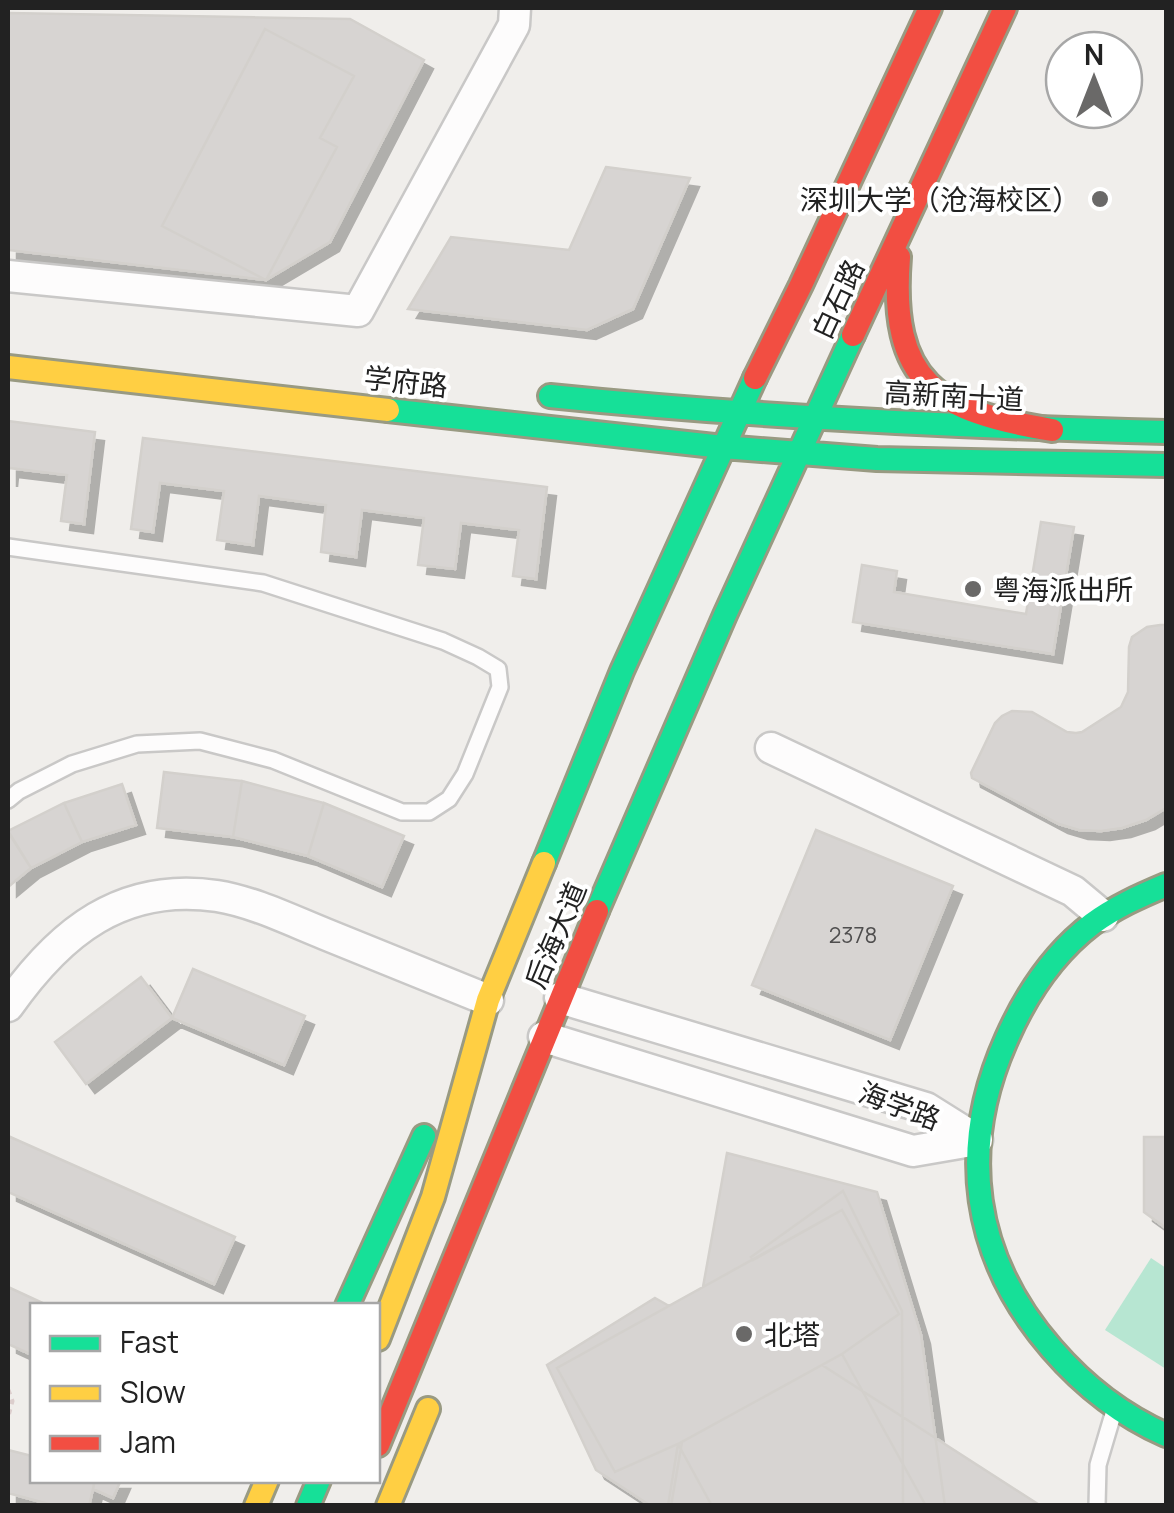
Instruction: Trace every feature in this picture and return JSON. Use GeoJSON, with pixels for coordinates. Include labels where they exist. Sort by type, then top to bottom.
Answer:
{"type":"FeatureCollection","features":[{"type":"Feature","properties":{"kind":"main road","name":"白石路"},"geometry":{"type":"LineString","coordinates":[[723,447],[930,8]]}},
{"type":"Feature","properties":{"kind":"main road","name":"白石路"},"geometry":{"type":"LineString","coordinates":[[799,452],[1006,8]]}},
{"type":"Feature","properties":{"kind":"main road"},"geometry":{"type":"LineString","coordinates":[[902,233],[895,285],[898,322],[911,364],[925,382],[972,411],[1052,430]]}},
{"type":"Feature","properties":{"kind":"main road","name":"学府路"},"geometry":{"type":"LineString","coordinates":[[8,367],[723,447],[799,452]]}},
{"type":"Feature","properties":{"kind":"main road"},"geometry":{"type":"LineString","coordinates":[[532,394],[738,412]]}},
{"type":"Feature","properties":{"kind":"main road","name":"高新南十道"},"geometry":{"type":"LineString","coordinates":[[738,412],[1052,430],[1166,432]]}},
{"type":"Feature","properties":{"kind":"main road","name":"后海大道"},"geometry":{"type":"LineString","coordinates":[[380,1334],[433,1197],[488,1000],[622,671],[723,447]]}},
{"type":"Feature","properties":{"kind":"main road"},"geometry":{"type":"LineString","coordinates":[[799,452],[952,462],[1166,465]]}},
{"type":"Feature","properties":{"kind":"main road","name":"后海大道"},"geometry":{"type":"LineString","coordinates":[[380,1441],[560,998],[799,452]]}},
{"type":"Feature","properties":{"kind":"main road"},"geometry":{"type":"LineString","coordinates":[[1166,885],[1102,916],[1048,968],[1004,1040],[982,1108],[977,1140],[983,1217],[994,1257],[1033,1330],[1084,1384],[1115,1407],[1166,1435]]}},
{"type":"Feature","properties":{"kind":"main road"},"geometry":{"type":"LineString","coordinates":[[348,1303],[488,1000]]}},
{"type":"Feature","properties":{"kind":"main road"},"geometry":{"type":"LineString","coordinates":[[528,1141],[541,1044]]}},
{"type":"Feature","properties":{"kind":"main road"},"geometry":{"type":"LineString","coordinates":[[388,1506],[436,1389]]}},
{"type":"Feature","properties":{"kind":"main road"},"geometry":{"type":"LineString","coordinates":[[256,1506],[267,1483]]}},
{"type":"Feature","properties":{"kind":"street"},"geometry":{"type":"LineString","coordinates":[[8,276],[358,310],[514,25],[515,8]]}},
{"type":"Feature","properties":{"kind":"street"},"geometry":{"type":"LineString","coordinates":[[771,748],[1073,891],[1102,916]]}},
{"type":"Feature","properties":{"kind":"street"},"geometry":{"type":"LineString","coordinates":[[8,1006],[53,951],[92,918],[136,900],[178,892],[220,897],[266,910],[488,1000]]}},
{"type":"Feature","properties":{"kind":"street","name":"海学路"},"geometry":{"type":"LineString","coordinates":[[560,998],[926,1108],[977,1140]]}},
{"type":"Feature","properties":{"kind":"street","name":"海学路"},"geometry":{"type":"LineString","coordinates":[[541,1044],[913,1151],[977,1140]]}},
{"type":"Feature","properties":{"kind":"lane"},"geometry":{"type":"LineString","coordinates":[[8,547],[263,583],[443,641],[498,670],[500,687],[464,774],[449,799],[430,812],[402,812],[273,760],[200,741],[136,744],[72,764],[8,800]]}},
{"type":"Feature","properties":{"kind":"lane"},"geometry":{"type":"LineString","coordinates":[[1097,1506],[1098,1464],[1115,1407]]}},
{"type":"Feature","properties":{"kind":"path"},"geometry":{"type":"LineString","coordinates":[[8,1390],[12,1401],[8,1416]]}},
{"type":"Feature","properties":{"kind":"green space"},"geometry":{"type":"Polygon","coordinates":[[[1151,1258],[1166,1268],[1166,1369],[1105,1330],[1151,1258]]]}},
{"type":"Feature","properties":{"kind":"building"},"geometry":{"type":"Polygon","coordinates":[[[8,13],[350,19],[424,60],[330,242],[266,280],[8,250],[8,13]]]}},
{"type":"Feature","properties":{"kind":"building"},"geometry":{"type":"Polygon","coordinates":[[[265,29],[354,76],[320,138],[337,147],[266,280],[162,226],[265,29]]]}},
{"type":"Feature","properties":{"kind":"building"},"geometry":{"type":"Polygon","coordinates":[[[606,167],[690,178],[633,309],[587,330],[408,309],[451,237],[569,250],[606,167]]]}},
{"type":"Feature","properties":{"kind":"building"},"geometry":{"type":"Polygon","coordinates":[[[8,421],[95,432],[84,524],[61,521],[67,475],[9,468],[8,478],[8,421]]]}},
{"type":"Feature","properties":{"kind":"building"},"geometry":{"type":"Polygon","coordinates":[[[143,438],[547,487],[536,579],[513,576],[519,530],[461,523],[455,569],[418,565],[424,518],[362,510],[356,557],[321,552],[326,505],[259,496],[253,545],[217,540],[224,491],[160,483],[153,532],[131,529],[143,438]]]}},
{"type":"Feature","properties":{"kind":"building"},"geometry":{"type":"Polygon","coordinates":[[[1041,522],[1074,527],[1053,654],[853,622],[862,565],[897,571],[894,592],[1026,614],[1041,522]]]}},
{"type":"Feature","properties":{"kind":"building"},"geometry":{"type":"Polygon","coordinates":[[[1166,625],[1166,808],[1122,828],[1079,830],[1059,824],[972,778],[995,723],[1012,711],[1032,712],[1076,733],[1121,707],[1128,692],[1132,637],[1147,627],[1166,625]]]}},
{"type":"Feature","properties":{"kind":"building"},"geometry":{"type":"Polygon","coordinates":[[[164,772],[242,781],[233,837],[157,828],[164,772]]]}},
{"type":"Feature","properties":{"kind":"building"},"geometry":{"type":"Polygon","coordinates":[[[242,781],[324,803],[308,856],[233,837],[242,781]]]}},
{"type":"Feature","properties":{"kind":"building"},"geometry":{"type":"Polygon","coordinates":[[[122,784],[136,825],[82,842],[64,803],[122,784]]]}},
{"type":"Feature","properties":{"kind":"building"},"geometry":{"type":"Polygon","coordinates":[[[64,803],[82,842],[31,868],[8,831],[64,803]]]}},
{"type":"Feature","properties":{"kind":"building"},"geometry":{"type":"Polygon","coordinates":[[[324,803],[404,836],[382,887],[308,856],[324,803]]]}},
{"type":"Feature","properties":{"kind":"building"},"geometry":{"type":"Polygon","coordinates":[[[816,830],[953,886],[890,1040],[752,985],[816,830]]]}},
{"type":"Feature","properties":{"kind":"building"},"geometry":{"type":"Polygon","coordinates":[[[8,832],[31,868],[8,887],[8,832]]]}},
{"type":"Feature","properties":{"kind":"building"},"geometry":{"type":"Polygon","coordinates":[[[193,969],[305,1016],[284,1065],[172,1018],[193,969]]]}},
{"type":"Feature","properties":{"kind":"building"},"geometry":{"type":"Polygon","coordinates":[[[141,977],[172,1018],[86,1084],[55,1042],[141,977]]]}},
{"type":"Feature","properties":{"kind":"building"},"geometry":{"type":"Polygon","coordinates":[[[8,1136],[235,1237],[214,1284],[8,1192],[8,1136]]]}},
{"type":"Feature","properties":{"kind":"building"},"geometry":{"type":"Polygon","coordinates":[[[1144,1137],[1166,1137],[1166,1228],[1144,1212],[1144,1137]]]}},
{"type":"Feature","properties":{"kind":"building"},"geometry":{"type":"Polygon","coordinates":[[[727,1153],[877,1192],[921,1335],[945,1506],[668,1506],[678,1444],[842,1354],[899,1314],[842,1210],[703,1287],[727,1153]]]}},
{"type":"Feature","properties":{"kind":"building"},"geometry":{"type":"Polygon","coordinates":[[[843,1191],[902,1311],[903,1506],[671,1506],[682,1442],[842,1354],[899,1314],[842,1210],[753,1260],[751,1257],[843,1191]]]}},
{"type":"Feature","properties":{"kind":"building","name":"北塔"},"geometry":{"type":"Polygon","coordinates":[[[842,1210],[899,1314],[842,1354],[678,1444],[615,1472],[557,1368],[842,1210]]]}},
{"type":"Feature","properties":{"kind":"building"},"geometry":{"type":"Polygon","coordinates":[[[8,1287],[43,1303],[30,1303],[30,1354],[8,1344],[8,1287]]]}},
{"type":"Feature","properties":{"kind":"building"},"geometry":{"type":"Polygon","coordinates":[[[655,1298],[669,1306],[557,1368],[615,1472],[678,1444],[822,1365],[1041,1506],[651,1506],[596,1470],[547,1365],[655,1298]]]}},
{"type":"Feature","properties":{"kind":"building"},"geometry":{"type":"Polygon","coordinates":[[[842,1354],[926,1506],[712,1506],[678,1444],[842,1354]]]}},
{"type":"Feature","properties":{"kind":"building"},"geometry":{"type":"Polygon","coordinates":[[[8,1450],[30,1456],[30,1483],[94,1483],[89,1506],[56,1506],[8,1493],[8,1450]]]}},
{"type":"Feature","properties":{"kind":"building"},"geometry":{"type":"Polygon","coordinates":[[[94,1483],[120,1483],[113,1498],[93,1489],[94,1483]]]}},
{"type":"Feature","properties":{"kind":"traffic: fast"},"geometry":{"type":"LineString","coordinates":[[597,911],[725,615],[853,335]]}},
{"type":"Feature","properties":{"kind":"traffic: fast"},"geometry":{"type":"LineString","coordinates":[[544,863],[622,671],[755,378]]}},
{"type":"Feature","properties":{"kind":"traffic: fast"},"geometry":{"type":"LineString","coordinates":[[550,396],[858,420],[1166,432]]}},
{"type":"Feature","properties":{"kind":"traffic: fast"},"geometry":{"type":"LineString","coordinates":[[388,410],[723,447],[877,459],[1166,465]]}},
{"type":"Feature","properties":{"kind":"traffic: fast"},"geometry":{"type":"LineString","coordinates":[[1166,885],[1092,924],[1042,976],[1007,1038],[991,1079],[978,1161],[989,1239],[1025,1314],[1052,1349],[1090,1387],[1119,1409],[1166,1435]]}},
{"type":"Feature","properties":{"kind":"traffic: fast"},"geometry":{"type":"LineString","coordinates":[[348,1303],[424,1136]]}},
{"type":"Feature","properties":{"kind":"traffic: fast"},"geometry":{"type":"LineString","coordinates":[[308,1506],[318,1483]]}},
{"type":"Feature","properties":{"kind":"traffic: slow"},"geometry":{"type":"LineString","coordinates":[[8,367],[388,410]]}},
{"type":"Feature","properties":{"kind":"traffic: slow"},"geometry":{"type":"LineString","coordinates":[[380,1334],[433,1197],[488,1000],[544,863]]}},
{"type":"Feature","properties":{"kind":"traffic: slow"},"geometry":{"type":"LineString","coordinates":[[388,1506],[428,1409]]}},
{"type":"Feature","properties":{"kind":"traffic: slow"},"geometry":{"type":"LineString","coordinates":[[256,1506],[266,1483]]}},
{"type":"Feature","properties":{"kind":"traffic: jam"},"geometry":{"type":"LineString","coordinates":[[755,378],[930,8]]}},
{"type":"Feature","properties":{"kind":"traffic: jam"},"geometry":{"type":"LineString","coordinates":[[853,335],[1005,8]]}},
{"type":"Feature","properties":{"kind":"traffic: jam"},"geometry":{"type":"LineString","coordinates":[[899,257],[898,300],[903,335],[913,362],[929,384],[950,400],[978,413],[1052,430]]}},
{"type":"Feature","properties":{"kind":"traffic: jam"},"geometry":{"type":"LineString","coordinates":[[380,1440],[597,911]]}},
{"type":"Feature","properties":{"kind":"place","name":"深圳大学（沧海校区）"},"geometry":{"type":"Point","coordinates":[1100,199]}},
{"type":"Feature","properties":{"kind":"place","name":"粤海派出所"},"geometry":{"type":"Point","coordinates":[973,589]}},
{"type":"Feature","properties":{"kind":"place","name":"北塔"},"geometry":{"type":"Point","coordinates":[744,1334]}}]}
